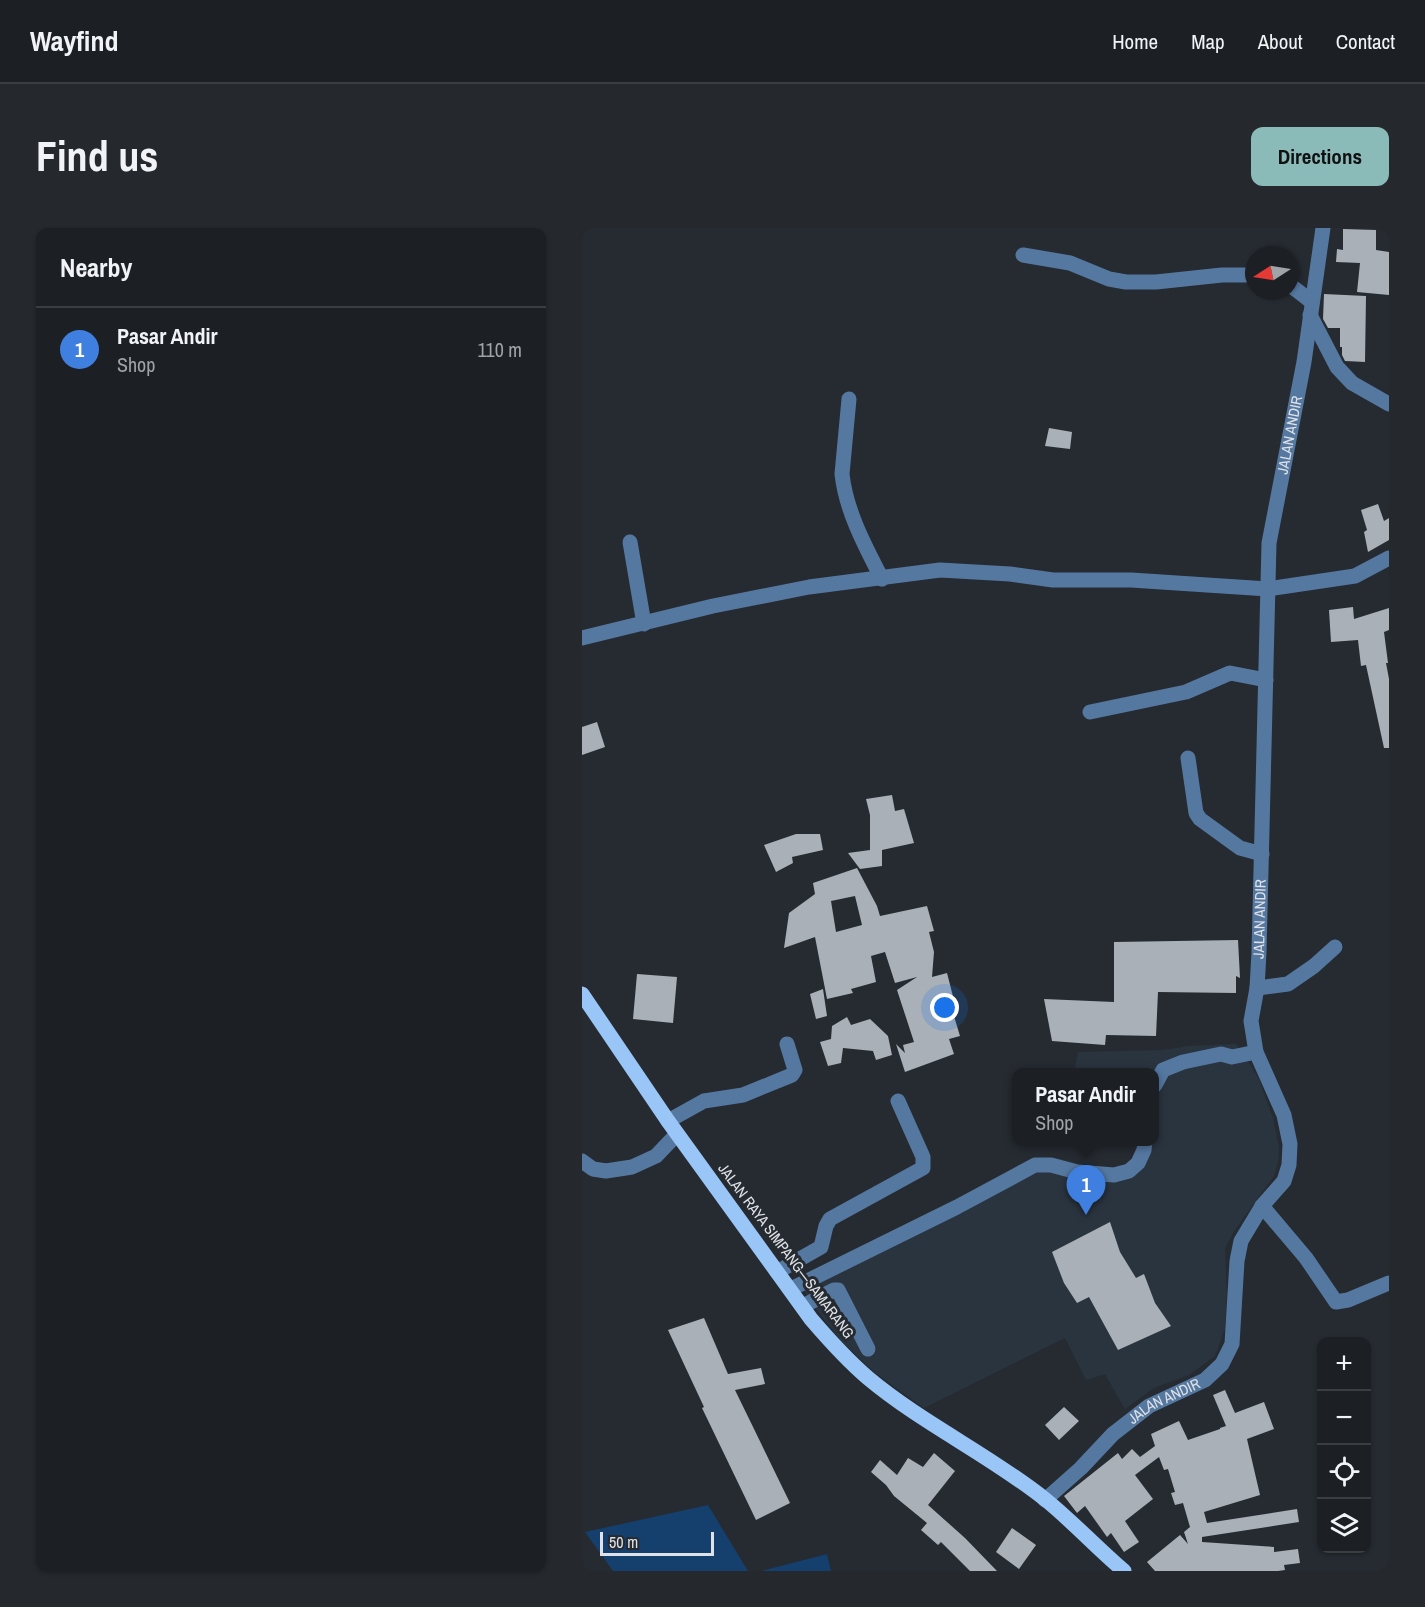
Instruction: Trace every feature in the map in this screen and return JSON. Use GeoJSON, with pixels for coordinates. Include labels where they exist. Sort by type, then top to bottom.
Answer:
{"type":"FeatureCollection","features":[{"type":"Feature","properties":{"kind":"main road","name":"JALAN RAYA SIMPANG—SAMARANG"},"geometry":{"type":"LineString","coordinates":[[583,998],[677,1134],[836,1349],[869,1379],[917,1414],[971,1448],[1045,1500],[1124,1571]]}},
{"type":"Feature","properties":{"kind":"street","name":"JALAN ANDIR"},"geometry":{"type":"LineString","coordinates":[[1045,1500],[1081,1468],[1113,1434],[1149,1406],[1205,1380],[1222,1364],[1232,1344],[1237,1261],[1241,1241],[1262,1206],[1284,1181],[1289,1165],[1290,1144],[1284,1115],[1256,1052],[1251,1021],[1257,988],[1269,543],[1304,362],[1323,228]]}},
{"type":"Feature","properties":{"kind":"street"},"geometry":{"type":"LineString","coordinates":[[1023,255],[1070,263],[1108,279],[1126,282],[1245,275]]}},
{"type":"Feature","properties":{"kind":"street"},"geometry":{"type":"LineString","coordinates":[[1299,295],[1311,308],[1337,367],[1352,383],[1389,404]]}},
{"type":"Feature","properties":{"kind":"street"},"geometry":{"type":"LineString","coordinates":[[849,399],[843,484],[859,532],[882,579]]}},
{"type":"Feature","properties":{"kind":"street"},"geometry":{"type":"LineString","coordinates":[[630,542],[644,624]]}},
{"type":"Feature","properties":{"kind":"street"},"geometry":{"type":"LineString","coordinates":[[582,638],[713,606],[809,587],[940,570],[1010,574],[1053,580],[1131,580],[1268,589],[1355,576],[1389,558]]}},
{"type":"Feature","properties":{"kind":"street"},"geometry":{"type":"LineString","coordinates":[[1090,712],[1186,693],[1230,673],[1266,680]]}},
{"type":"Feature","properties":{"kind":"street"},"geometry":{"type":"LineString","coordinates":[[1188,758],[1196,813],[1200,819],[1240,848],[1262,854]]}},
{"type":"Feature","properties":{"kind":"street"},"geometry":{"type":"LineString","coordinates":[[1257,988],[1288,984],[1314,966],[1335,947]]}},
{"type":"Feature","properties":{"kind":"street"},"geometry":{"type":"LineString","coordinates":[[668,1121],[704,1101],[743,1095],[792,1075],[795,1070],[787,1044]]}},
{"type":"Feature","properties":{"kind":"street"},"geometry":{"type":"LineString","coordinates":[[1159,1078],[1163,1070],[1183,1062],[1221,1054],[1232,1057],[1256,1052]]}},
{"type":"Feature","properties":{"kind":"street"},"geometry":{"type":"LineString","coordinates":[[777,1272],[821,1247],[830,1219],[923,1168],[923,1157],[898,1101]]}},
{"type":"Feature","properties":{"kind":"street"},"geometry":{"type":"LineString","coordinates":[[582,1161],[593,1169],[606,1171],[632,1167],[656,1156],[677,1134]]}},
{"type":"Feature","properties":{"kind":"street"},"geometry":{"type":"LineString","coordinates":[[791,1290],[957,1207],[1035,1165],[1051,1165],[1077,1172],[1114,1175],[1129,1171],[1138,1162],[1144,1146]]}},
{"type":"Feature","properties":{"kind":"street"},"geometry":{"type":"LineString","coordinates":[[1262,1206],[1306,1258],[1336,1302],[1348,1300],[1389,1283]]}},
{"type":"Feature","properties":{"kind":"street"},"geometry":{"type":"LineString","coordinates":[[803,1306],[838,1290],[868,1349]]}},
{"type":"Feature","properties":{"kind":"shaded area"},"geometry":{"type":"Polygon","coordinates":[[[1236,1044],[1258,1077],[1273,1118],[1279,1146],[1278,1163],[1274,1176],[1235,1230],[1225,1248],[1227,1292],[1225,1329],[1215,1356],[1189,1375],[1154,1388],[1125,1409],[1105,1374],[1086,1380],[1065,1338],[924,1408],[874,1372],[842,1342],[819,1313],[798,1281],[1044,1157],[1112,1170],[1135,1158],[1137,1146],[1159,1146],[1159,1068],[1075,1068],[1078,1052],[1162,1050],[1189,1046],[1236,1044]]]}},
{"type":"Feature","properties":{"kind":"shaded area"},"geometry":{"type":"Polygon","coordinates":[[[708,1505],[748,1571],[613,1571],[585,1532],[708,1505]]]}},
{"type":"Feature","properties":{"kind":"shaded area"},"geometry":{"type":"Polygon","coordinates":[[[827,1554],[831,1571],[761,1571],[827,1554]]]}},
{"type":"Feature","properties":{"kind":"building"},"geometry":{"type":"Polygon","coordinates":[[[1343,229],[1376,230],[1376,250],[1389,252],[1389,295],[1357,292],[1360,263],[1336,262],[1337,249],[1343,250],[1343,229]]]}},
{"type":"Feature","properties":{"kind":"building"},"geometry":{"type":"Polygon","coordinates":[[[1324,294],[1366,296],[1365,362],[1345,361],[1342,347],[1340,347],[1340,328],[1328,328],[1323,319],[1324,294]]]}},
{"type":"Feature","properties":{"kind":"building"},"geometry":{"type":"Polygon","coordinates":[[[1049,428],[1072,432],[1070,449],[1045,446],[1049,428]]]}},
{"type":"Feature","properties":{"kind":"building"},"geometry":{"type":"Polygon","coordinates":[[[1378,504],[1384,521],[1389,518],[1389,540],[1368,552],[1364,532],[1367,530],[1361,510],[1378,504]]]}},
{"type":"Feature","properties":{"kind":"building"},"geometry":{"type":"Polygon","coordinates":[[[1353,607],[1354,619],[1389,608],[1389,630],[1384,632],[1389,679],[1389,748],[1384,748],[1366,665],[1361,666],[1358,640],[1331,642],[1329,610],[1353,607]]]}},
{"type":"Feature","properties":{"kind":"building"},"geometry":{"type":"Polygon","coordinates":[[[597,722],[605,747],[582,755],[582,727],[597,722]]]}},
{"type":"Feature","properties":{"kind":"building"},"geometry":{"type":"Polygon","coordinates":[[[892,795],[895,811],[904,809],[914,843],[882,850],[882,866],[860,869],[848,853],[870,850],[870,815],[866,799],[892,795]]]}},
{"type":"Feature","properties":{"kind":"building"},"geometry":{"type":"Polygon","coordinates":[[[796,834],[820,834],[823,850],[792,857],[793,863],[776,872],[764,845],[796,834]]]}},
{"type":"Feature","properties":{"kind":"building"},"geometry":{"type":"Polygon","coordinates":[[[857,868],[880,916],[927,906],[934,931],[929,932],[934,952],[932,977],[947,973],[957,1012],[953,1013],[960,1036],[949,1039],[954,1054],[905,1072],[896,1044],[905,1053],[903,1045],[914,1042],[897,990],[917,977],[895,983],[885,952],[871,956],[876,982],[851,989],[853,993],[827,999],[815,937],[784,948],[789,913],[815,894],[813,883],[857,868]],[[855,896],[831,901],[836,932],[862,925],[855,896]]]}},
{"type":"Feature","properties":{"kind":"building"},"geometry":{"type":"Polygon","coordinates":[[[1238,940],[1240,978],[1236,976],[1236,993],[1158,992],[1156,1036],[1106,1035],[1105,1045],[1052,1041],[1044,999],[1114,1002],[1114,942],[1238,940]]]}},
{"type":"Feature","properties":{"kind":"building"},"geometry":{"type":"Polygon","coordinates":[[[637,974],[677,977],[673,1023],[633,1019],[637,974]]]}},
{"type":"Feature","properties":{"kind":"building"},"geometry":{"type":"Polygon","coordinates":[[[823,989],[827,1016],[816,1019],[810,994],[823,989]]]}},
{"type":"Feature","properties":{"kind":"building"},"geometry":{"type":"Polygon","coordinates":[[[847,1017],[851,1025],[870,1019],[888,1036],[892,1055],[876,1060],[873,1051],[843,1048],[841,1063],[828,1066],[820,1042],[831,1039],[832,1026],[847,1017]]]}},
{"type":"Feature","properties":{"kind":"building"},"geometry":{"type":"Polygon","coordinates":[[[1110,1222],[1120,1252],[1136,1278],[1144,1274],[1155,1303],[1171,1326],[1118,1350],[1089,1297],[1077,1303],[1064,1283],[1052,1252],[1110,1222]]]}},
{"type":"Feature","properties":{"kind":"building"},"geometry":{"type":"Polygon","coordinates":[[[704,1318],[728,1374],[761,1368],[765,1384],[735,1390],[790,1503],[756,1520],[702,1408],[704,1407],[668,1330],[704,1318]]]}},
{"type":"Feature","properties":{"kind":"building"},"geometry":{"type":"Polygon","coordinates":[[[1225,1390],[1235,1413],[1264,1402],[1274,1429],[1247,1439],[1260,1495],[1204,1512],[1207,1523],[1297,1509],[1299,1522],[1202,1537],[1202,1542],[1274,1547],[1274,1552],[1298,1549],[1300,1563],[1284,1565],[1285,1570],[1278,1571],[1155,1571],[1147,1562],[1180,1535],[1188,1544],[1184,1532],[1190,1527],[1183,1503],[1175,1505],[1171,1493],[1175,1492],[1168,1469],[1164,1470],[1159,1457],[1135,1475],[1153,1499],[1125,1521],[1139,1542],[1124,1552],[1111,1533],[1107,1537],[1085,1506],[1077,1513],[1064,1496],[1118,1453],[1122,1459],[1132,1449],[1140,1457],[1155,1446],[1151,1434],[1179,1421],[1188,1440],[1226,1426],[1213,1395],[1225,1390]]]}},
{"type":"Feature","properties":{"kind":"building"},"geometry":{"type":"Polygon","coordinates":[[[1064,1407],[1079,1421],[1059,1440],[1045,1425],[1064,1407]]]}},
{"type":"Feature","properties":{"kind":"building"},"geometry":{"type":"Polygon","coordinates":[[[934,1453],[955,1471],[928,1505],[997,1571],[970,1571],[941,1542],[938,1545],[921,1530],[927,1523],[894,1496],[886,1485],[871,1472],[880,1460],[897,1475],[908,1458],[923,1467],[934,1453]]]}},
{"type":"Feature","properties":{"kind":"building"},"geometry":{"type":"Polygon","coordinates":[[[1012,1528],[1036,1545],[1019,1569],[996,1552],[1012,1528]]]}},
{"type":"Feature","properties":{"kind":"place","name":"Pasar Andir"},"geometry":{"type":"Point","coordinates":[1086,1215]}}]}
